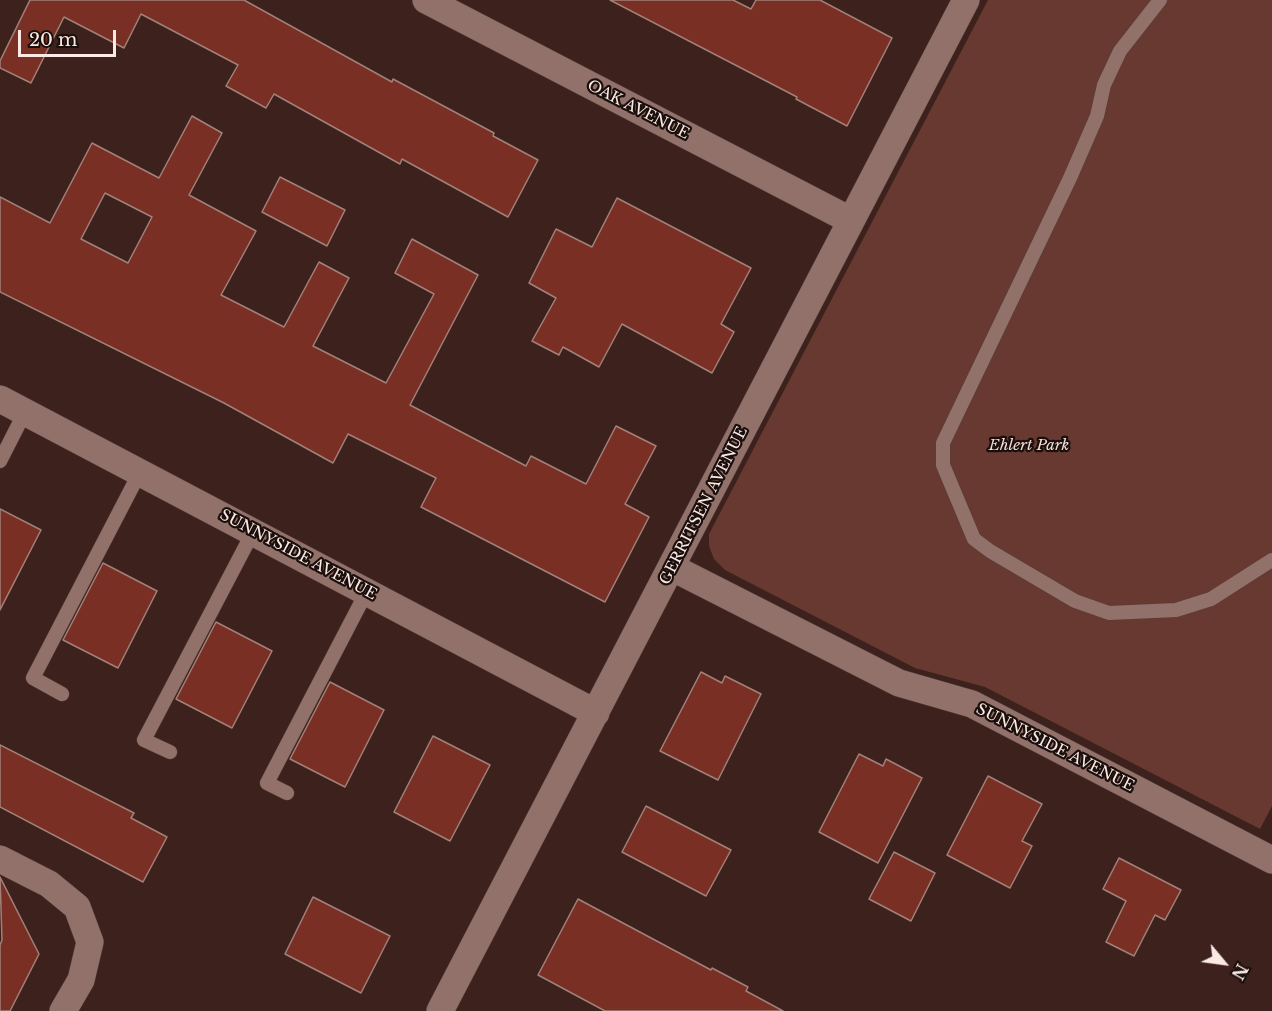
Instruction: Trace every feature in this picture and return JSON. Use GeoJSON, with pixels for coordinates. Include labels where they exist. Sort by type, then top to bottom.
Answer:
{"type":"FeatureCollection","features":[{"type":"Feature","properties":{"kind":"street","name":"OAK AVENUE"},"geometry":{"type":"LineString","coordinates":[[426,0],[850,220]]}},
{"type":"Feature","properties":{"kind":"street","name":"GERRITSEN AVENUE"},"geometry":{"type":"LineString","coordinates":[[440,1011],[673,568],[850,220],[966,0]]}},
{"type":"Feature","properties":{"kind":"street","name":"SUNNYSIDE AVENUE"},"geometry":{"type":"LineString","coordinates":[[0,399],[596,713]]}},
{"type":"Feature","properties":{"kind":"street","name":"SUNNYSIDE AVENUE"},"geometry":{"type":"LineString","coordinates":[[673,568],[898,683],[972,704],[1272,860]]}},
{"type":"Feature","properties":{"kind":"street"},"geometry":{"type":"LineString","coordinates":[[0,860],[49,884],[77,907],[90,942],[81,980],[63,1011]]}},
{"type":"Feature","properties":{"kind":"lane"},"geometry":{"type":"LineString","coordinates":[[1160,0],[1120,51],[1104,85],[1097,116],[1070,178],[943,443],[943,465],[974,539],[990,551],[1075,601],[1110,613],[1176,610],[1212,599],[1272,560]]}},
{"type":"Feature","properties":{"kind":"lane"},"geometry":{"type":"LineString","coordinates":[[0,461],[25,412]]}},
{"type":"Feature","properties":{"kind":"lane"},"geometry":{"type":"LineString","coordinates":[[62,694],[33,678],[140,472]]}},
{"type":"Feature","properties":{"kind":"lane"},"geometry":{"type":"LineString","coordinates":[[170,752],[144,740],[253,532]]}},
{"type":"Feature","properties":{"kind":"lane"},"geometry":{"type":"LineString","coordinates":[[287,793],[267,783],[367,591]]}},
{"type":"Feature","properties":{"kind":"green space","name":"Ehlert Park"},"geometry":{"type":"Polygon","coordinates":[[[988,0],[1272,0],[1272,806],[1260,829],[985,687],[915,668],[725,570],[714,559],[709,546],[709,534],[988,0]]]}},
{"type":"Feature","properties":{"kind":"building"},"geometry":{"type":"Polygon","coordinates":[[[30,0],[244,0],[392,82],[393,79],[494,133],[493,136],[538,160],[508,217],[402,159],[400,164],[274,94],[266,108],[226,86],[238,65],[141,14],[124,48],[64,17],[31,83],[0,68],[0,61],[30,0]]]}},
{"type":"Feature","properties":{"kind":"building"},"geometry":{"type":"Polygon","coordinates":[[[610,0],[733,0],[751,9],[756,0],[820,0],[892,38],[847,126],[796,99],[797,97],[610,0]]]}},
{"type":"Feature","properties":{"kind":"building"},"geometry":{"type":"Polygon","coordinates":[[[192,116],[222,133],[189,195],[256,231],[221,295],[284,327],[319,262],[349,278],[313,346],[386,383],[434,294],[395,273],[412,239],[478,275],[410,405],[526,466],[531,456],[586,484],[616,426],[656,446],[625,504],[649,517],[605,602],[421,507],[436,478],[348,434],[333,463],[224,403],[0,292],[0,197],[50,223],[92,143],[159,178],[192,116]],[[105,193],[81,239],[128,263],[152,217],[105,193]]]}},
{"type":"Feature","properties":{"kind":"building"},"geometry":{"type":"Polygon","coordinates":[[[280,177],[345,210],[327,246],[262,212],[280,177]]]}},
{"type":"Feature","properties":{"kind":"building"},"geometry":{"type":"Polygon","coordinates":[[[617,198],[751,268],[721,324],[734,332],[712,373],[622,324],[599,367],[563,347],[559,355],[532,341],[556,298],[529,283],[556,229],[592,247],[617,198]]]}},
{"type":"Feature","properties":{"kind":"building"},"geometry":{"type":"Polygon","coordinates":[[[0,509],[41,530],[0,610],[0,509]]]}},
{"type":"Feature","properties":{"kind":"building"},"geometry":{"type":"Polygon","coordinates":[[[103,563],[157,591],[118,668],[63,640],[103,563]]]}},
{"type":"Feature","properties":{"kind":"building"},"geometry":{"type":"Polygon","coordinates":[[[216,622],[272,651],[232,728],[176,699],[216,622]]]}},
{"type":"Feature","properties":{"kind":"building"},"geometry":{"type":"Polygon","coordinates":[[[701,672],[722,683],[725,676],[761,694],[718,780],[660,751],[701,672]]]}},
{"type":"Feature","properties":{"kind":"building"},"geometry":{"type":"Polygon","coordinates":[[[330,682],[384,710],[345,787],[290,759],[330,682]]]}},
{"type":"Feature","properties":{"kind":"building"},"geometry":{"type":"Polygon","coordinates":[[[433,736],[490,765],[450,841],[394,812],[433,736]]]}},
{"type":"Feature","properties":{"kind":"building"},"geometry":{"type":"Polygon","coordinates":[[[0,745],[134,813],[131,818],[167,837],[143,882],[0,807],[0,745]]]}},
{"type":"Feature","properties":{"kind":"building"},"geometry":{"type":"Polygon","coordinates":[[[859,754],[883,766],[886,759],[922,778],[878,863],[819,832],[859,754]]]}},
{"type":"Feature","properties":{"kind":"building"},"geometry":{"type":"Polygon","coordinates":[[[988,776],[1042,804],[1022,841],[1032,846],[1010,888],[947,855],[988,776]]]}},
{"type":"Feature","properties":{"kind":"building"},"geometry":{"type":"Polygon","coordinates":[[[646,806],[731,850],[706,896],[622,852],[646,806]]]}},
{"type":"Feature","properties":{"kind":"building"},"geometry":{"type":"Polygon","coordinates":[[[894,852],[935,873],[911,921],[869,899],[894,852]]]}},
{"type":"Feature","properties":{"kind":"building"},"geometry":{"type":"Polygon","coordinates":[[[1119,858],[1181,890],[1165,920],[1155,915],[1134,956],[1106,942],[1126,901],[1103,889],[1119,858]]]}},
{"type":"Feature","properties":{"kind":"building"},"geometry":{"type":"Polygon","coordinates":[[[0,877],[39,954],[10,1011],[0,1011],[0,945],[2,940],[0,877]]]}},
{"type":"Feature","properties":{"kind":"building"},"geometry":{"type":"Polygon","coordinates":[[[313,897],[390,936],[361,993],[285,954],[313,897]]]}},
{"type":"Feature","properties":{"kind":"building"},"geometry":{"type":"Polygon","coordinates":[[[578,899],[711,970],[712,968],[748,987],[746,991],[783,1011],[605,1011],[538,975],[578,899]]]}}]}
